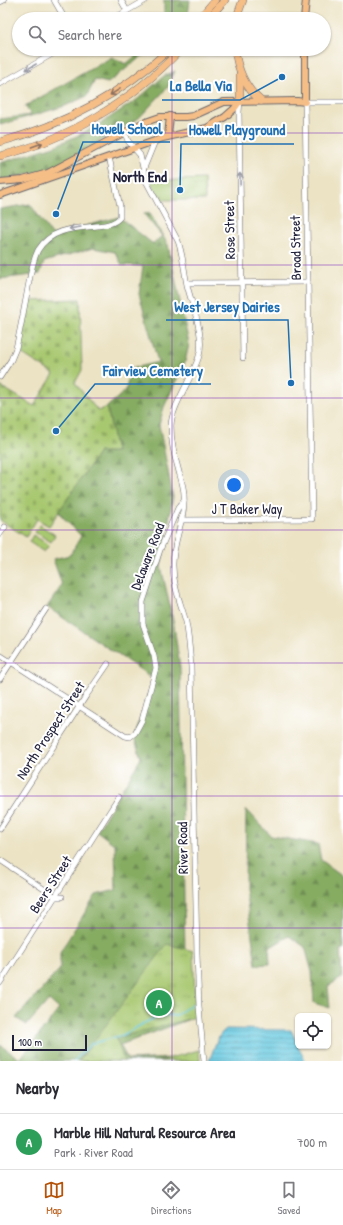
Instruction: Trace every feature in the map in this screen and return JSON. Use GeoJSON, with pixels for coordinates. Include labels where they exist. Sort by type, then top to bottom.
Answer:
{"type":"FeatureCollection","features":[{"type":"Feature","properties":{"kind":"highway"},"geometry":{"type":"LineString","coordinates":[[205,12],[215,0]]}},
{"type":"Feature","properties":{"kind":"highway"},"geometry":{"type":"LineString","coordinates":[[214,12],[225,0]]}},
{"type":"Feature","properties":{"kind":"highway"},"geometry":{"type":"LineString","coordinates":[[239,12],[243,0]]}},
{"type":"Feature","properties":{"kind":"highway"},"geometry":{"type":"LineString","coordinates":[[0,142],[47,127],[87,109],[131,82],[162,56]]}},
{"type":"Feature","properties":{"kind":"highway"},"geometry":{"type":"LineString","coordinates":[[0,156],[55,138],[101,114],[137,89],[174,56]]}},
{"type":"Feature","properties":{"kind":"highway"},"geometry":{"type":"LineString","coordinates":[[237,56],[240,69],[249,88],[262,101]]}},
{"type":"Feature","properties":{"kind":"highway"},"geometry":{"type":"LineString","coordinates":[[240,69],[240,101]]}},
{"type":"Feature","properties":{"kind":"main road"},"geometry":{"type":"LineString","coordinates":[[305,12],[306,0]]}},
{"type":"Feature","properties":{"kind":"main road","name":"Broad Street"},"geometry":{"type":"LineString","coordinates":[[304,56],[305,102]]}},
{"type":"Feature","properties":{"kind":"main road"},"geometry":{"type":"LineString","coordinates":[[0,195],[168,136],[198,131],[211,126],[231,112],[240,101]]}},
{"type":"Feature","properties":{"kind":"main road"},"geometry":{"type":"LineString","coordinates":[[0,182],[18,181],[38,177],[52,172],[151,119],[170,116],[189,117],[221,102],[305,102]]}},
{"type":"Feature","properties":{"kind":"main road"},"geometry":{"type":"LineString","coordinates":[[168,136],[170,116]]}},
{"type":"Feature","properties":{"kind":"main road"},"geometry":{"type":"LineString","coordinates":[[96,148],[100,160]]}},
{"type":"Feature","properties":{"kind":"street"},"geometry":{"type":"LineString","coordinates":[[0,2],[4,0]]}},
{"type":"Feature","properties":{"kind":"street"},"geometry":{"type":"LineString","coordinates":[[54,0],[61,12]]}},
{"type":"Feature","properties":{"kind":"street"},"geometry":{"type":"LineString","coordinates":[[121,0],[127,11],[146,0]]}},
{"type":"Feature","properties":{"kind":"street"},"geometry":{"type":"LineString","coordinates":[[0,84],[49,56]]}},
{"type":"Feature","properties":{"kind":"street","name":"Rose Street"},"geometry":{"type":"LineString","coordinates":[[240,101],[243,358]]}},
{"type":"Feature","properties":{"kind":"street"},"geometry":{"type":"LineString","coordinates":[[305,102],[343,102]]}},
{"type":"Feature","properties":{"kind":"street","name":"Broad Street"},"geometry":{"type":"LineString","coordinates":[[305,102],[312,519]]}},
{"type":"Feature","properties":{"kind":"street","name":"River Road"},"geometry":{"type":"LineString","coordinates":[[125,133],[128,141],[141,157],[146,181],[178,240],[198,329],[200,350],[192,374],[174,411],[171,424],[175,458],[184,492],[181,520],[174,548],[173,566],[175,585],[188,634],[191,667],[197,954],[199,1007],[204,1061]]}},
{"type":"Feature","properties":{"kind":"street"},"geometry":{"type":"LineString","coordinates":[[144,169],[155,141]]}},
{"type":"Feature","properties":{"kind":"street"},"geometry":{"type":"LineString","coordinates":[[0,377],[15,353],[35,257],[38,250],[48,239],[59,232],[110,224],[120,217],[120,206],[109,157]]}},
{"type":"Feature","properties":{"kind":"street"},"geometry":{"type":"LineString","coordinates":[[187,283],[308,282]]}},
{"type":"Feature","properties":{"kind":"street","name":"Delaware Road"},"geometry":{"type":"LineString","coordinates":[[79,706],[128,737],[132,736],[138,729],[142,720],[156,668],[154,656],[143,624],[142,602],[155,561],[178,508],[184,501]]}},
{"type":"Feature","properties":{"kind":"street","name":"J T Baker Way"},"geometry":{"type":"LineString","coordinates":[[181,520],[312,519]]}},
{"type":"Feature","properties":{"kind":"street"},"geometry":{"type":"LineString","coordinates":[[0,534],[5,527]]}},
{"type":"Feature","properties":{"kind":"street"},"geometry":{"type":"LineString","coordinates":[[0,679],[46,609]]}},
{"type":"Feature","properties":{"kind":"street"},"geometry":{"type":"LineString","coordinates":[[0,656],[79,706]]}},
{"type":"Feature","properties":{"kind":"street","name":"North Prospect Street"},"geometry":{"type":"LineString","coordinates":[[0,829],[79,706],[108,664]]}},
{"type":"Feature","properties":{"kind":"street","name":"Beers Street"},"geometry":{"type":"LineString","coordinates":[[0,983],[119,797]]}},
{"type":"Feature","properties":{"kind":"street"},"geometry":{"type":"LineString","coordinates":[[0,860],[56,897],[62,897]]}},
{"type":"Feature","properties":{"kind":"green space"},"geometry":{"type":"Polygon","coordinates":[[[164,0],[190,0],[188,12],[164,12],[164,0]]]}},
{"type":"Feature","properties":{"kind":"green space"},"geometry":{"type":"Polygon","coordinates":[[[136,56],[142,56],[108,83],[95,80],[87,96],[65,106],[0,125],[0,119],[31,115],[25,106],[112,57],[126,64],[136,56]]]}},
{"type":"Feature","properties":{"kind":"green space"},"geometry":{"type":"Polygon","coordinates":[[[175,71],[168,87],[139,118],[53,168],[8,179],[0,179],[0,163],[54,146],[79,135],[103,122],[138,99],[164,76],[175,71]]]}},
{"type":"Feature","properties":{"kind":"green space"},"geometry":{"type":"Polygon","coordinates":[[[204,179],[205,200],[161,200],[150,181],[204,179]]]}},
{"type":"Feature","properties":{"kind":"green space"},"geometry":{"type":"Polygon","coordinates":[[[30,204],[52,235],[119,217],[153,244],[162,236],[144,214],[149,212],[168,245],[189,344],[185,362],[164,407],[159,425],[173,497],[161,566],[174,625],[180,668],[185,955],[190,1019],[120,1045],[128,1060],[193,1057],[193,1061],[0,1061],[0,1045],[20,1059],[59,1009],[49,1000],[27,1025],[16,1018],[60,969],[60,952],[96,895],[116,890],[115,845],[97,831],[141,758],[134,737],[154,679],[47,607],[62,585],[53,559],[70,555],[81,536],[58,512],[99,452],[116,452],[107,407],[126,390],[130,369],[158,362],[139,294],[143,266],[122,265],[115,252],[93,248],[44,262],[40,274],[0,279],[0,209],[30,204]]]}},
{"type":"Feature","properties":{"kind":"green space"},"geometry":{"type":"Polygon","coordinates":[[[80,299],[82,370],[75,383],[98,411],[107,407],[116,452],[99,452],[49,526],[37,519],[26,537],[0,520],[0,386],[34,406],[54,374],[21,353],[20,347],[28,301],[80,299]]]}},
{"type":"Feature","properties":{"kind":"green space"},"geometry":{"type":"Polygon","coordinates":[[[40,525],[55,535],[51,542],[35,532],[40,525]]]}},
{"type":"Feature","properties":{"kind":"green space"},"geometry":{"type":"Polygon","coordinates":[[[33,535],[49,545],[44,552],[29,542],[33,535]]]}},
{"type":"Feature","properties":{"kind":"green space"},"geometry":{"type":"Polygon","coordinates":[[[246,809],[271,836],[318,844],[321,860],[343,876],[343,949],[340,950],[342,978],[328,986],[330,1008],[314,1003],[312,972],[305,947],[289,936],[269,948],[270,964],[256,965],[245,888],[246,809]]]}},
{"type":"Feature","properties":{"kind":"green space"},"geometry":{"type":"Polygon","coordinates":[[[167,944],[193,951],[196,1017],[116,1038],[124,1061],[79,1061],[167,944]]]}},
{"type":"Feature","properties":{"kind":"green space"},"geometry":{"type":"Polygon","coordinates":[[[199,1050],[200,1061],[159,1061],[199,1050]]]}},
{"type":"Feature","properties":{"kind":"water"},"geometry":{"type":"Polygon","coordinates":[[[226,1029],[291,1030],[295,1039],[295,1049],[300,1049],[305,1061],[209,1061],[218,1039],[226,1029]]]}},
{"type":"Feature","properties":{"kind":"waterway"},"geometry":{"type":"LineString","coordinates":[[74,1061],[91,1044],[123,1035],[150,1020],[166,1015],[175,1016],[192,1004]]}},
{"type":"Feature","properties":{"kind":"place","name":"La Bella Via"},"geometry":{"type":"Point","coordinates":[282,77]}},
{"type":"Feature","properties":{"kind":"place","name":"Howell Playground"},"geometry":{"type":"Point","coordinates":[180,190]}},
{"type":"Feature","properties":{"kind":"place","name":"Howell School"},"geometry":{"type":"Point","coordinates":[56,214]}},
{"type":"Feature","properties":{"kind":"place","name":"West Jersey Dairies"},"geometry":{"type":"Point","coordinates":[291,383]}},
{"type":"Feature","properties":{"kind":"place","name":"Fairview Cemetery"},"geometry":{"type":"Point","coordinates":[56,431]}},
{"type":"Feature","properties":{"kind":"place","name":"Marble Hill Natural Resource Area"},"geometry":{"type":"Point","coordinates":[159,1003]}},
{"type":"Feature","properties":{"kind":"district","name":"North End"},"geometry":{"type":"Point","coordinates":[140,176]}}]}
